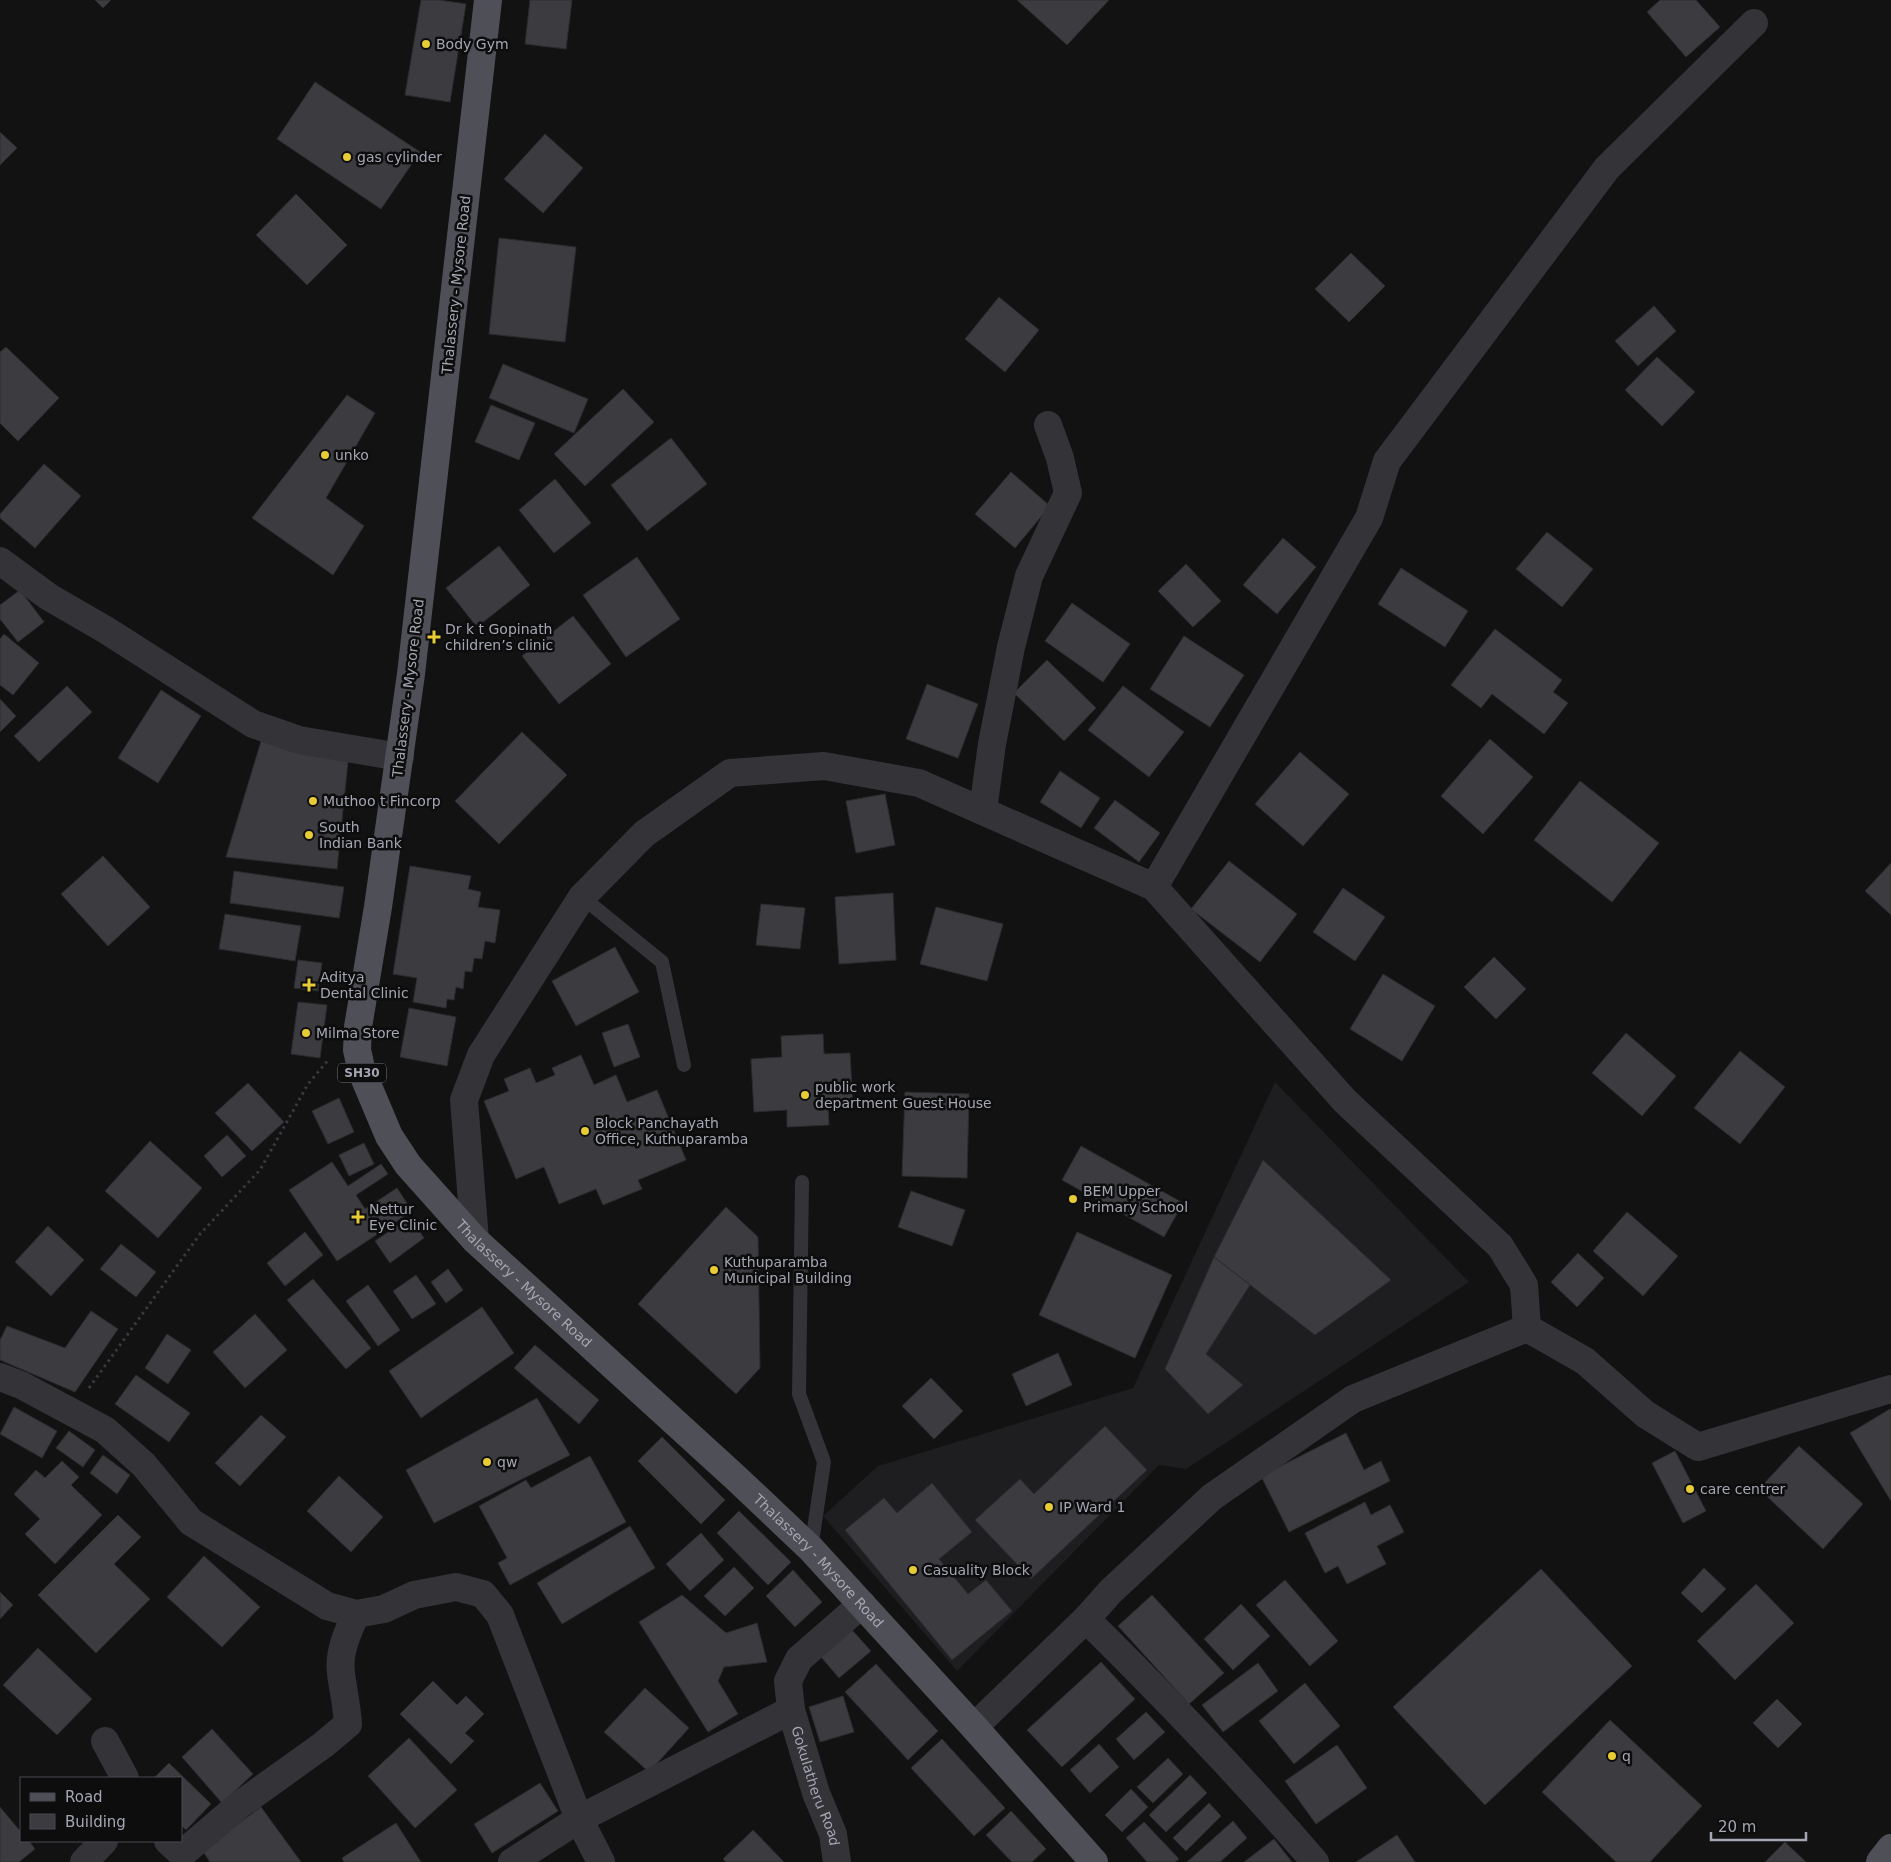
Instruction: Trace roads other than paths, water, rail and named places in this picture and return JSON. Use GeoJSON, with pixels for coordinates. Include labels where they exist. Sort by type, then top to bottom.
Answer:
{"type":"FeatureCollection","features":[{"type":"Feature","properties":{"kind":"main road","name":"Thalassery - Mysore Road"},"geometry":{"type":"LineString","coordinates":[[488,0],[411,674],[400,758],[358,1027],[357,1050],[362,1072],[389,1136],[408,1165],[475,1240],[811,1549],[974,1727],[1094,1862]]}},
{"type":"Feature","properties":{"kind":"main road"},"geometry":{"type":"LineString","coordinates":[[1880,1862],[1891,1848]]}},
{"type":"Feature","properties":{"kind":"street"},"geometry":{"type":"LineString","coordinates":[[1154,886],[1369,518],[1387,461],[1607,168],[1754,23]]}},
{"type":"Feature","properties":{"kind":"street"},"geometry":{"type":"LineString","coordinates":[[983,810],[992,744],[1011,647],[1028,576],[1068,493],[1060,458],[1048,425]]}},
{"type":"Feature","properties":{"kind":"street"},"geometry":{"type":"LineString","coordinates":[[0,561],[49,597],[106,630],[253,724],[299,740],[400,758]]}},
{"type":"Feature","properties":{"kind":"street"},"geometry":{"type":"LineString","coordinates":[[475,1240],[464,1100],[481,1055],[582,897],[644,834],[730,774],[824,766],[919,783],[1154,886],[1345,1101],[1500,1246],[1524,1285],[1527,1328]]}},
{"type":"Feature","properties":{"kind":"street"},"geometry":{"type":"LineString","coordinates":[[1527,1328],[1585,1361],[1645,1414],[1698,1447],[1891,1389]]}},
{"type":"Feature","properties":{"kind":"street"},"geometry":{"type":"LineString","coordinates":[[974,1727],[1086,1619],[1111,1591],[1212,1496],[1353,1399],[1527,1328]]}},
{"type":"Feature","properties":{"kind":"street"},"geometry":{"type":"LineString","coordinates":[[0,1377],[21,1385],[105,1430],[144,1465],[191,1522],[233,1550],[284,1577],[328,1606],[356,1614],[384,1609],[414,1595],[456,1587],[482,1594],[500,1615],[579,1819],[601,1862]]}},
{"type":"Feature","properties":{"kind":"street","name":"Gokulatheru Road"},"geometry":{"type":"LineString","coordinates":[[837,1862],[833,1834],[816,1792],[791,1710],[788,1681],[799,1659],[862,1604]]}},
{"type":"Feature","properties":{"kind":"street"},"geometry":{"type":"LineString","coordinates":[[180,1852],[238,1806],[323,1746],[348,1724],[346,1698],[340,1672],[345,1636],[356,1614]]}},
{"type":"Feature","properties":{"kind":"street"},"geometry":{"type":"LineString","coordinates":[[1086,1619],[1179,1711],[1256,1794],[1315,1862]]}},
{"type":"Feature","properties":{"kind":"street"},"geometry":{"type":"LineString","coordinates":[[512,1862],[579,1819],[791,1710]]}},
{"type":"Feature","properties":{"kind":"street"},"geometry":{"type":"LineString","coordinates":[[105,1742],[124,1777]]}},
{"type":"Feature","properties":{"kind":"street"},"geometry":{"type":"LineString","coordinates":[[84,1862],[103,1842]]}},
{"type":"Feature","properties":{"kind":"lane"},"geometry":{"type":"LineString","coordinates":[[582,897],[662,962],[684,1065]]}},
{"type":"Feature","properties":{"kind":"lane"},"geometry":{"type":"LineString","coordinates":[[802,1182],[798,1394],[824,1462],[811,1549]]}},
{"type":"Feature","properties":{"kind":"place","name":"Body Gym"},"geometry":{"type":"Point","coordinates":[426,44]}},
{"type":"Feature","properties":{"kind":"place","name":"gas cylinder"},"geometry":{"type":"Point","coordinates":[347,157]}},
{"type":"Feature","properties":{"kind":"place","name":"unko"},"geometry":{"type":"Point","coordinates":[325,455]}},
{"type":"Feature","properties":{"kind":"place","name":"Dr k t Gopinath children’s clinic"},"geometry":{"type":"Point","coordinates":[434,637]}},
{"type":"Feature","properties":{"kind":"place","name":"Muthoo t Fincorp"},"geometry":{"type":"Point","coordinates":[313,801]}},
{"type":"Feature","properties":{"kind":"place","name":"South Indian Bank"},"geometry":{"type":"Point","coordinates":[309,835]}},
{"type":"Feature","properties":{"kind":"place","name":"Aditya Dental Clinic"},"geometry":{"type":"Point","coordinates":[309,985]}},
{"type":"Feature","properties":{"kind":"place","name":"Milma Store"},"geometry":{"type":"Point","coordinates":[306,1033]}},
{"type":"Feature","properties":{"kind":"place","name":"public work department Guest House"},"geometry":{"type":"Point","coordinates":[805,1095]}},
{"type":"Feature","properties":{"kind":"place","name":"Block Panchayath Office, Kuthuparamba"},"geometry":{"type":"Point","coordinates":[585,1131]}},
{"type":"Feature","properties":{"kind":"place","name":"BEM Upper Primary School"},"geometry":{"type":"Point","coordinates":[1073,1199]}},
{"type":"Feature","properties":{"kind":"place","name":"Nettur Eye Clinic"},"geometry":{"type":"Point","coordinates":[358,1217]}},
{"type":"Feature","properties":{"kind":"place","name":"Kuthuparamba Municipal Building"},"geometry":{"type":"Point","coordinates":[714,1270]}},
{"type":"Feature","properties":{"kind":"place","name":"qw"},"geometry":{"type":"Point","coordinates":[487,1462]}},
{"type":"Feature","properties":{"kind":"place","name":"care centrer"},"geometry":{"type":"Point","coordinates":[1690,1489]}},
{"type":"Feature","properties":{"kind":"place","name":"IP Ward 1"},"geometry":{"type":"Point","coordinates":[1049,1507]}},
{"type":"Feature","properties":{"kind":"place","name":"Casuality Block"},"geometry":{"type":"Point","coordinates":[913,1570]}},
{"type":"Feature","properties":{"kind":"place","name":"q"},"geometry":{"type":"Point","coordinates":[1612,1756]}}]}
